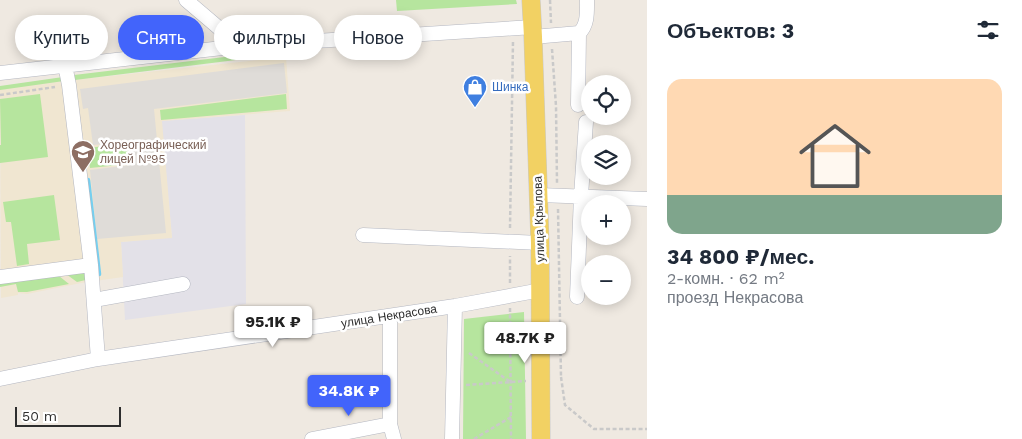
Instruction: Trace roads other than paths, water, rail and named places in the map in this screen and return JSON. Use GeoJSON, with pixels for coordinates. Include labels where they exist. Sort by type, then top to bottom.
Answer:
{"type":"FeatureCollection","features":[{"type":"Feature","properties":{"kind":"main road","name":"улица Крылова"},"geometry":{"type":"LineString","coordinates":[[531,0],[540,243],[541,439]]}},
{"type":"Feature","properties":{"kind":"street"},"geometry":{"type":"LineString","coordinates":[[186,0],[214,24]]}},
{"type":"Feature","properties":{"kind":"street"},"geometry":{"type":"LineString","coordinates":[[578,105],[579,33],[586,24],[587,0]]}},
{"type":"Feature","properties":{"kind":"street"},"geometry":{"type":"LineString","coordinates":[[324,42],[533,32],[579,33]]}},
{"type":"Feature","properties":{"kind":"street"},"geometry":{"type":"LineString","coordinates":[[0,73],[214,49]]}},
{"type":"Feature","properties":{"kind":"street"},"geometry":{"type":"LineString","coordinates":[[65,65],[85,176],[98,359]]}},
{"type":"Feature","properties":{"kind":"street"},"geometry":{"type":"LineString","coordinates":[[577,298],[580,196],[586,125]]}},
{"type":"Feature","properties":{"kind":"street"},"geometry":{"type":"LineString","coordinates":[[538,195],[647,199]]}},
{"type":"Feature","properties":{"kind":"street"},"geometry":{"type":"LineString","coordinates":[[363,235],[540,243]]}},
{"type":"Feature","properties":{"kind":"street"},"geometry":{"type":"LineString","coordinates":[[0,277],[91,265]]}},
{"type":"Feature","properties":{"kind":"street"},"geometry":{"type":"LineString","coordinates":[[94,300],[183,284]]}},
{"type":"Feature","properties":{"kind":"street","name":"улица Некрасова"},"geometry":{"type":"LineString","coordinates":[[0,379],[98,359],[455,306],[541,290]]}},
{"type":"Feature","properties":{"kind":"street"},"geometry":{"type":"LineString","coordinates":[[452,439],[455,306]]}},
{"type":"Feature","properties":{"kind":"street"},"geometry":{"type":"LineString","coordinates":[[390,316],[390,424],[394,439]]}},
{"type":"Feature","properties":{"kind":"street"},"geometry":{"type":"LineString","coordinates":[[312,439],[390,424]]}},
{"type":"Feature","properties":{"kind":"waterway"},"geometry":{"type":"LineString","coordinates":[[88,180],[99,274]]}},
{"type":"Feature","properties":{"kind":"place","name":"Шинка"},"geometry":{"type":"Point","coordinates":[475,108]}},
{"type":"Feature","properties":{"kind":"place","name":"Хореографический лицей №95"},"geometry":{"type":"Point","coordinates":[83,173]}}]}
